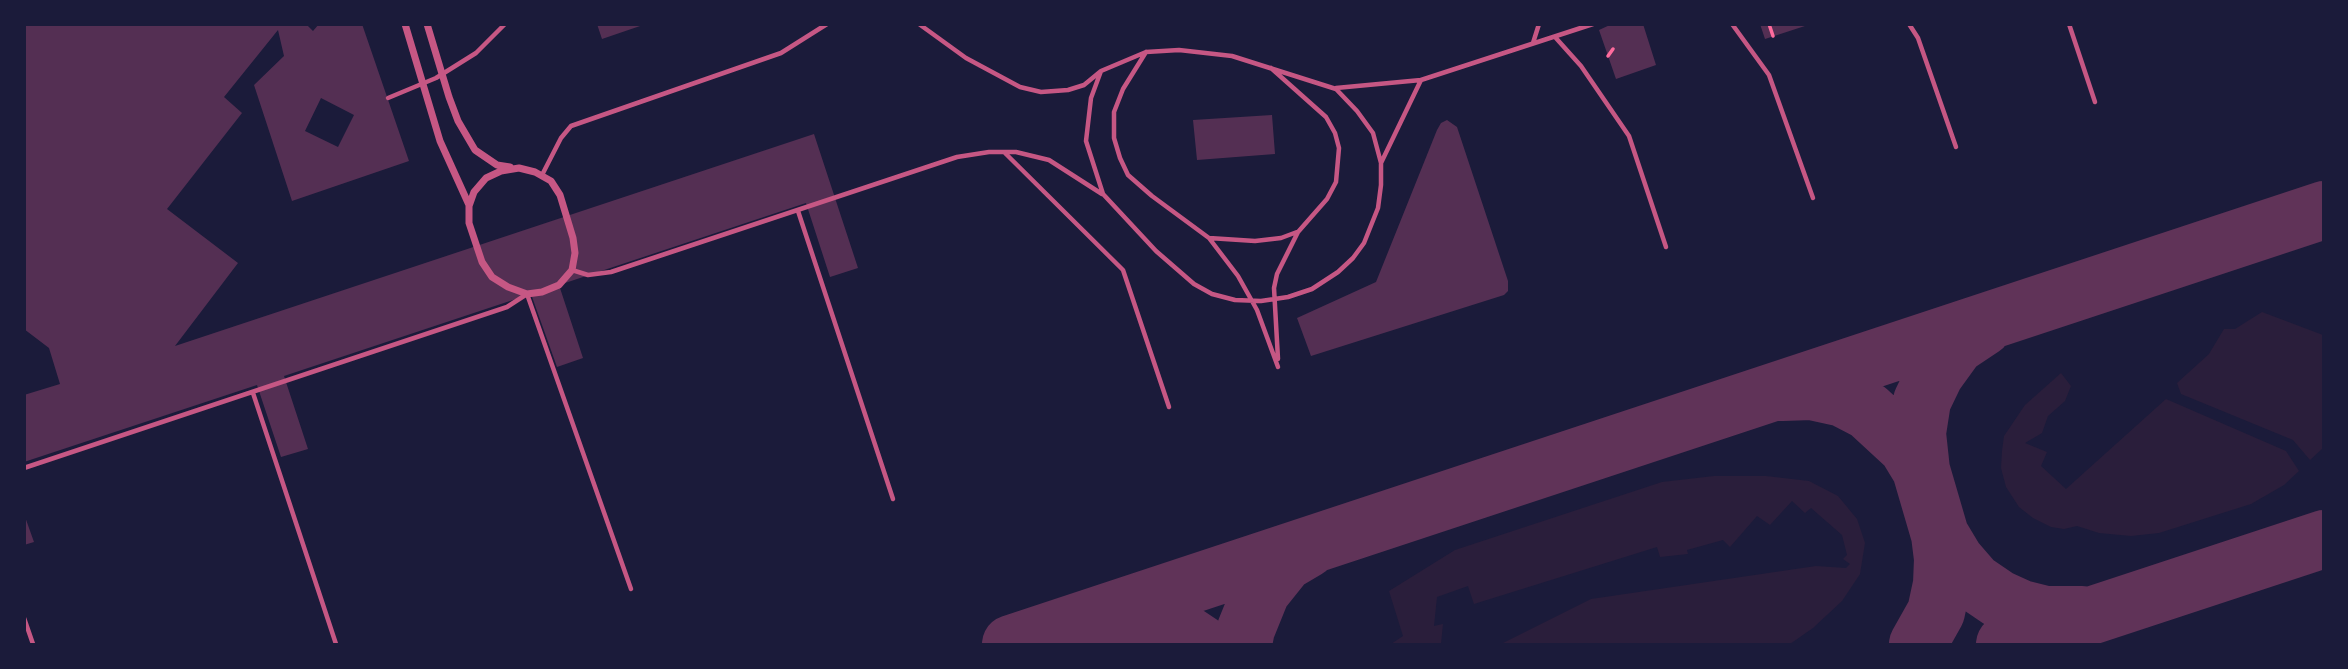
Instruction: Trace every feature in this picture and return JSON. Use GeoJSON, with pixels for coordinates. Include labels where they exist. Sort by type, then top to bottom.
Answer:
{"type":"FeatureCollection","features":[{"type":"Feature","properties":{"kind":"street"},"geometry":{"type":"LineString","coordinates":[[405,24],[440,141],[469,206]]}},
{"type":"Feature","properties":{"kind":"street"},"geometry":{"type":"LineString","coordinates":[[428,24],[449,97],[458,121],[475,150],[497,165],[519,168],[551,181],[560,195],[573,238],[575,253],[572,270],[559,285],[542,292],[527,293],[508,287],[492,277],[482,262],[469,223],[469,206],[474,192],[486,178],[501,171],[519,168]]}},
{"type":"Feature","properties":{"kind":"lane"},"geometry":{"type":"LineString","coordinates":[[388,98],[436,78],[475,53],[505,24]]}},
{"type":"Feature","properties":{"kind":"lane"},"geometry":{"type":"LineString","coordinates":[[541,176],[561,138],[571,126],[781,53],[827,24]]}},
{"type":"Feature","properties":{"kind":"lane"},"geometry":{"type":"LineString","coordinates":[[919,24],[966,58],[1020,87],[1041,92],[1068,90],[1084,85],[1101,71],[1146,52],[1179,50],[1219,54],[1270,66],[1336,89],[1421,80],[1593,24]]}},
{"type":"Feature","properties":{"kind":"lane"},"geometry":{"type":"LineString","coordinates":[[1533,44],[1539,24]]}},
{"type":"Feature","properties":{"kind":"lane"},"geometry":{"type":"LineString","coordinates":[[1732,24],[1769,75],[1813,198]]}},
{"type":"Feature","properties":{"kind":"lane"},"geometry":{"type":"LineString","coordinates":[[1909,24],[1918,38],[1956,147]]}},
{"type":"Feature","properties":{"kind":"lane"},"geometry":{"type":"LineString","coordinates":[[2069,24],[2095,102]]}},
{"type":"Feature","properties":{"kind":"lane"},"geometry":{"type":"LineString","coordinates":[[1555,37],[1581,66],[1629,136],[1666,247]]}},
{"type":"Feature","properties":{"kind":"lane"},"geometry":{"type":"LineString","coordinates":[[1146,52],[1123,89],[1114,111],[1114,138],[1120,158],[1128,175],[1152,197],[1209,238],[1244,285],[1279,367],[1274,288],[1284,256],[1298,232],[1327,199],[1336,182],[1339,148],[1335,133],[1326,117],[1270,66]]}},
{"type":"Feature","properties":{"kind":"lane"},"geometry":{"type":"LineString","coordinates":[[1101,71],[1091,98],[1086,141],[1103,194]]}},
{"type":"Feature","properties":{"kind":"lane"},"geometry":{"type":"LineString","coordinates":[[1381,163],[1421,80]]}},
{"type":"Feature","properties":{"kind":"lane"},"geometry":{"type":"LineString","coordinates":[[572,270],[587,275],[611,272],[957,157],[1016,152],[1049,160],[1103,194],[1156,251],[1194,284],[1212,294],[1235,300],[1261,301],[1288,297],[1312,289],[1338,272],[1353,258],[1364,243],[1378,208],[1381,163],[1373,133],[1336,89]]}},
{"type":"Feature","properties":{"kind":"lane"},"geometry":{"type":"LineString","coordinates":[[1004,152],[1123,270],[1169,407]]}},
{"type":"Feature","properties":{"kind":"lane"},"geometry":{"type":"LineString","coordinates":[[797,210],[892,499]]}},
{"type":"Feature","properties":{"kind":"lane"},"geometry":{"type":"LineString","coordinates":[[1209,238],[1255,242],[1298,232]]}},
{"type":"Feature","properties":{"kind":"lane"},"geometry":{"type":"LineString","coordinates":[[24,468],[507,307],[527,293],[631,589]]}},
{"type":"Feature","properties":{"kind":"lane"},"geometry":{"type":"LineString","coordinates":[[253,393],[336,645]]}},
{"type":"Feature","properties":{"kind":"lane"},"geometry":{"type":"LineString","coordinates":[[24,618],[33,645]]}},
{"type":"Feature","properties":{"kind":"path"},"geometry":{"type":"LineString","coordinates":[[1769,24],[1773,36]]}},
{"type":"Feature","properties":{"kind":"path"},"geometry":{"type":"LineString","coordinates":[[1608,56],[1613,49]]}},
{"type":"Feature","properties":{"kind":"shaded area"},"geometry":{"type":"Polygon","coordinates":[[[2262,312],[2323,335],[2323,448],[2310,460],[2293,440],[2181,394],[2177,383],[2209,354],[2224,329],[2235,329],[2262,312]]]}},
{"type":"Feature","properties":{"kind":"shaded area"},"geometry":{"type":"Polygon","coordinates":[[[2061,373],[2071,386],[2065,401],[2048,416],[2042,433],[2025,443],[2047,452],[2041,466],[2066,489],[2166,399],[2286,451],[2299,471],[2284,485],[2251,504],[2159,533],[2131,536],[2099,533],[2077,526],[2064,529],[2051,527],[2019,507],[2006,487],[2001,468],[2002,451],[2004,436],[2025,405],[2061,373]]]}},
{"type":"Feature","properties":{"kind":"shaded area"},"geometry":{"type":"Polygon","coordinates":[[[1714,476],[1766,476],[1809,481],[1838,496],[1857,519],[1865,543],[1860,574],[1842,601],[1813,628],[1790,644],[1501,644],[1591,599],[1816,566],[1846,568],[1850,564],[1843,559],[1847,555],[1842,535],[1811,508],[1805,513],[1792,501],[1770,525],[1757,516],[1730,547],[1723,540],[1687,550],[1688,554],[1660,557],[1657,547],[1474,604],[1468,586],[1437,597],[1434,626],[1443,624],[1441,644],[1391,644],[1403,636],[1389,591],[1455,550],[1662,482],[1714,476]]]}},
{"type":"Feature","properties":{"kind":"building"},"geometry":{"type":"Polygon","coordinates":[[[24,24],[306,24],[313,31],[319,24],[362,24],[409,161],[292,201],[254,85],[284,56],[278,30],[224,97],[242,113],[167,209],[238,263],[175,346],[814,134],[858,268],[830,277],[806,203],[559,285],[583,358],[557,367],[531,294],[284,376],[308,449],[281,457],[257,385],[24,462],[24,395],[60,384],[49,348],[24,329],[24,24]],[[321,98],[305,131],[338,147],[354,115],[321,98]]]}},
{"type":"Feature","properties":{"kind":"building"},"geometry":{"type":"Polygon","coordinates":[[[597,24],[642,24],[643,25],[602,39],[597,24]]]}},
{"type":"Feature","properties":{"kind":"building"},"geometry":{"type":"Polygon","coordinates":[[[1612,24],[1643,24],[1656,65],[1616,79],[1599,30],[1612,24]]]}},
{"type":"Feature","properties":{"kind":"building"},"geometry":{"type":"Polygon","coordinates":[[[1760,24],[1808,24],[1808,25],[1765,39],[1760,24]]]}},
{"type":"Feature","properties":{"kind":"building"},"geometry":{"type":"Polygon","coordinates":[[[1272,115],[1275,154],[1197,160],[1193,120],[1272,115]]]}},
{"type":"Feature","properties":{"kind":"building"},"geometry":{"type":"Polygon","coordinates":[[[1447,120],[1457,127],[1508,281],[1508,291],[1504,295],[1311,356],[1297,318],[1376,282],[1437,130],[1441,123],[1447,120]]]}},
{"type":"Feature","properties":{"kind":"building"},"geometry":{"type":"Polygon","coordinates":[[[24,514],[34,542],[24,545],[24,514]]]}},
{"type":"Feature","properties":{"kind":"taxiway"},"geometry":{"type":"LineString","coordinates":[[1011,644],[2324,210]]}},
{"type":"Feature","properties":{"kind":"taxiway"},"geometry":{"type":"LineString","coordinates":[[1918,644],[1936,612],[1942,584],[1943,559],[1940,535],[1921,470],[1917,433],[1922,401],[1935,374],[1956,345],[1983,327]]}},
{"type":"Feature","properties":{"kind":"taxiway"},"geometry":{"type":"LineString","coordinates":[[1782,392],[1811,391],[1843,398],[1868,411],[1907,447],[1921,470]]}},
{"type":"Feature","properties":{"kind":"taxiway"},"geometry":{"type":"LineString","coordinates":[[1940,535],[1955,560],[1974,582],[1999,599],[2021,609],[2045,615],[2082,615]]}},
{"type":"Feature","properties":{"kind":"taxiway"},"geometry":{"type":"LineString","coordinates":[[2005,644],[2324,539]]}},
{"type":"Feature","properties":{"kind":"taxiway"},"geometry":{"type":"LineString","coordinates":[[1243,644],[1261,592],[1285,562],[1307,549]]}},
{"type":"Feature","properties":{"kind":"taxiway"},"geometry":{"type":"LineString","coordinates":[[1103,617],[1140,615],[1186,634],[1201,644]]}}]}
